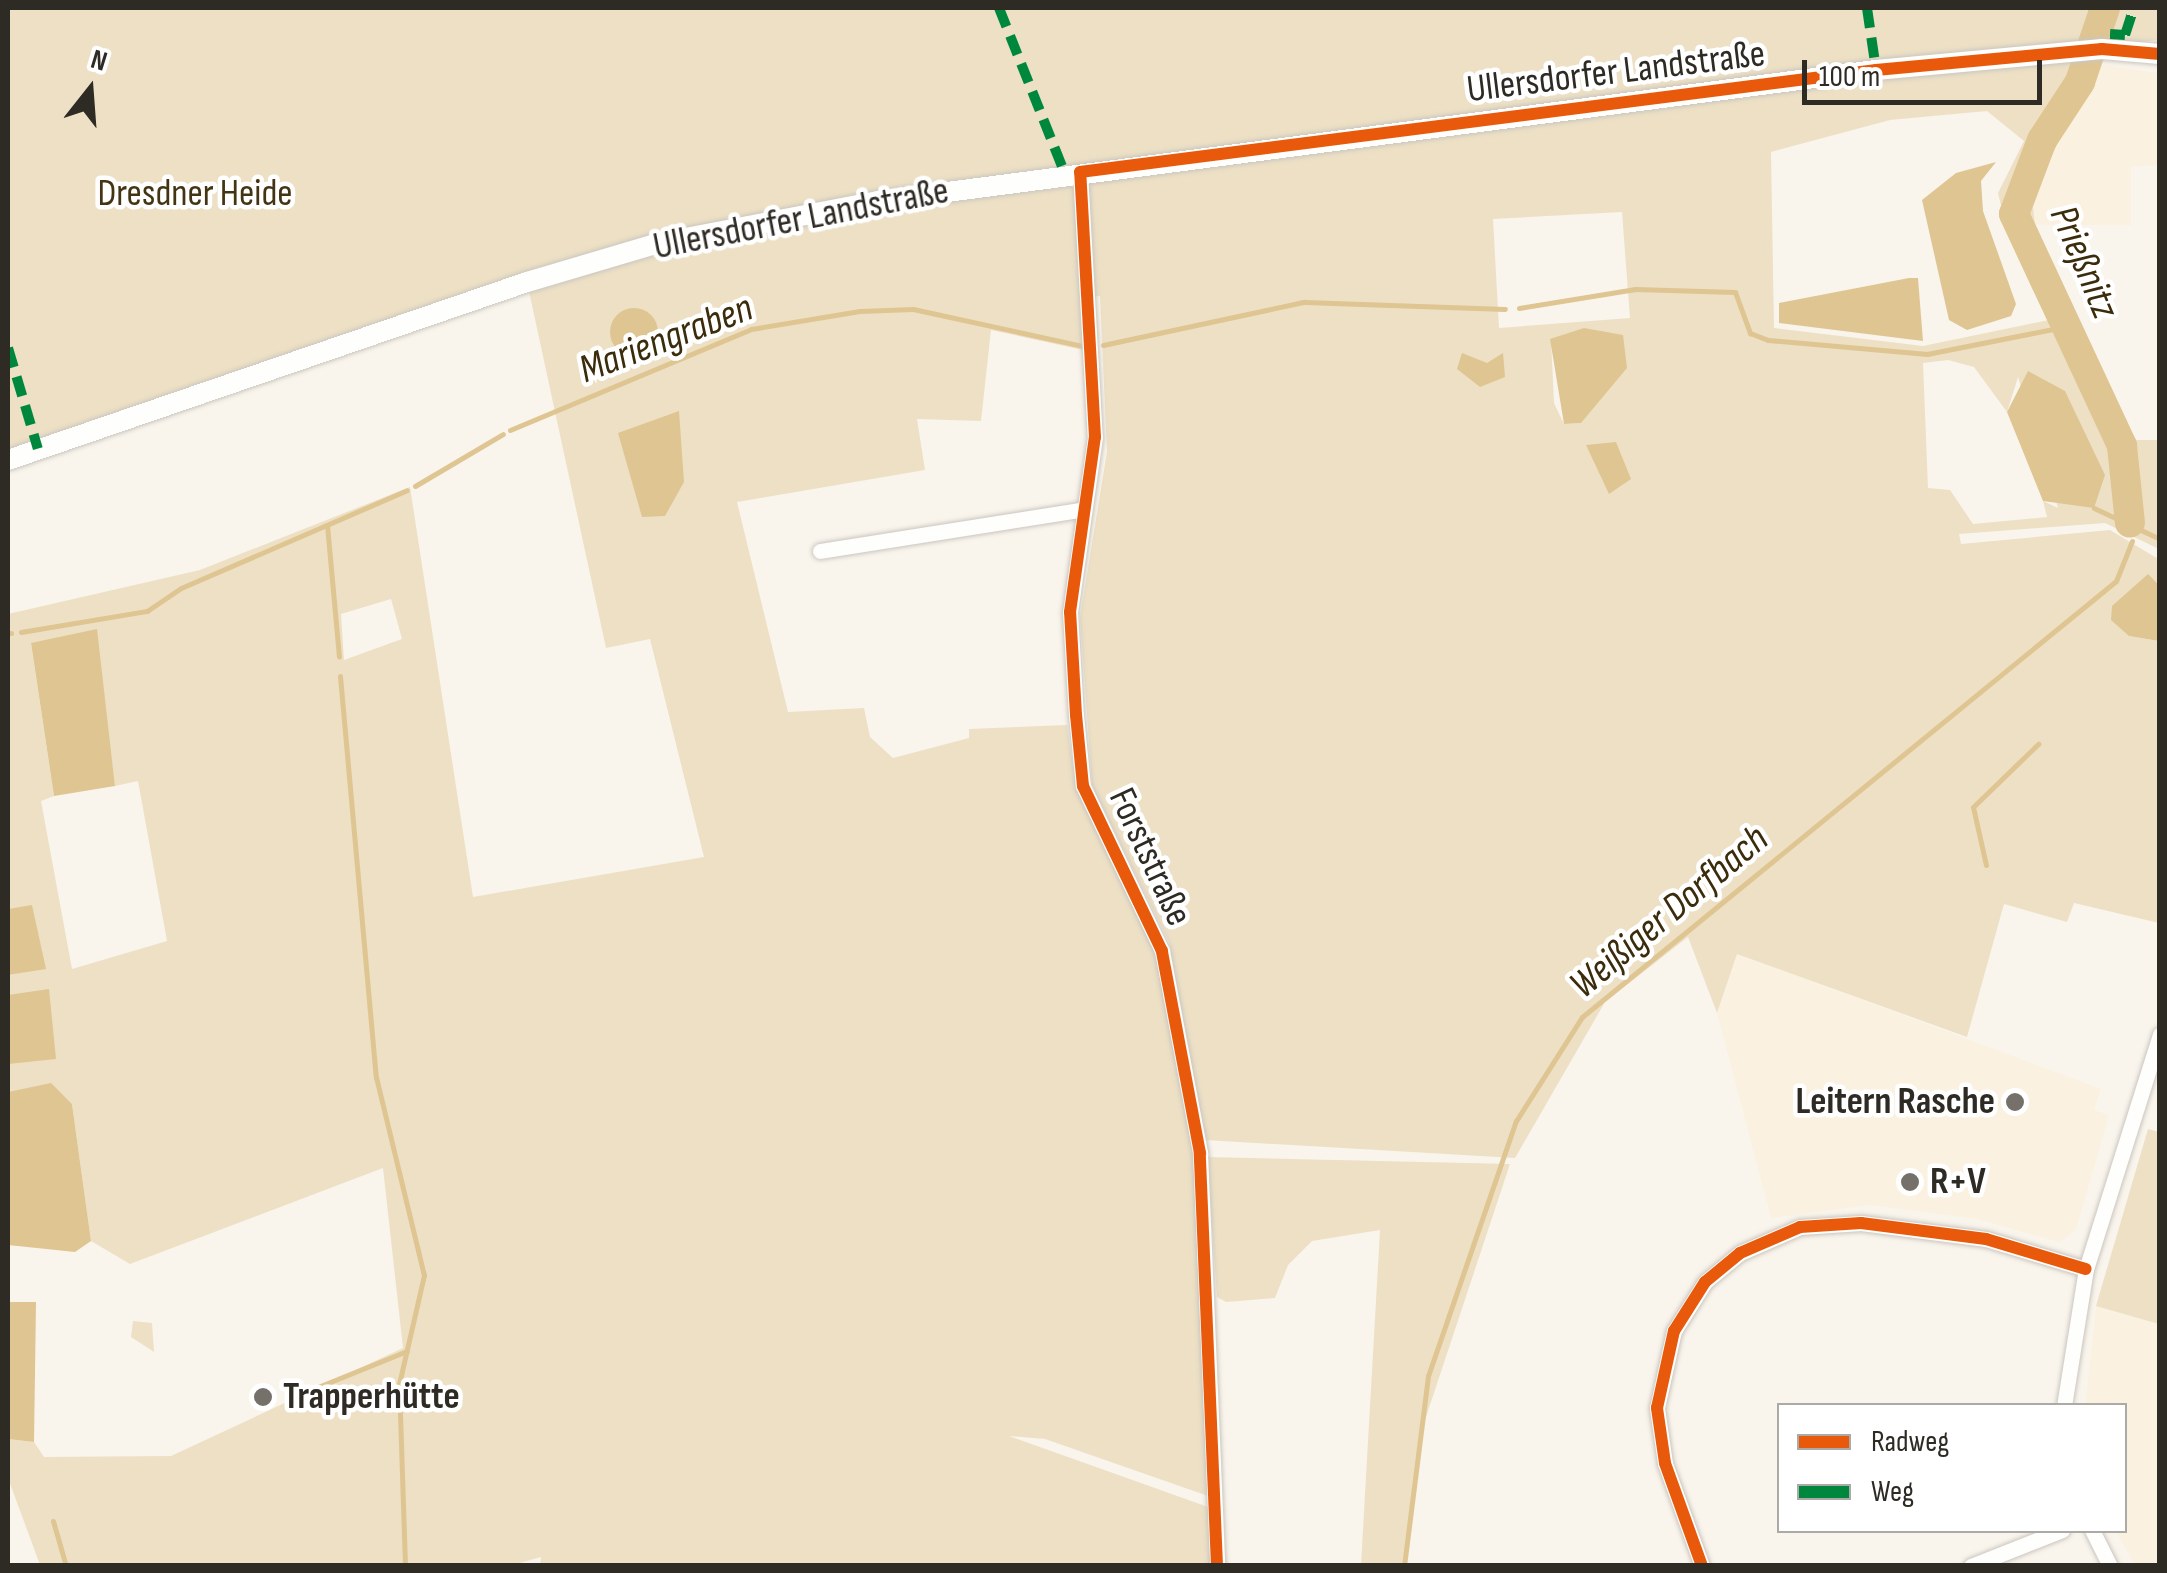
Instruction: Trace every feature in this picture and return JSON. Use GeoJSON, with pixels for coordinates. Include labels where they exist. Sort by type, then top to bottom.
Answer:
{"type":"FeatureCollection","features":[{"type":"Feature","properties":{"kind":"main road","name":"Ullersdorfer Landstraße"},"geometry":{"type":"LineString","coordinates":[[8,460],[655,244],[1080,172],[2102,48],[2160,54]]}},
{"type":"Feature","properties":{"kind":"street","name":"Forststraße"},"geometry":{"type":"LineString","coordinates":[[1080,172],[1093,297],[1094,437],[1070,612],[1083,786],[1162,951],[1200,1153],[1217,1566]]}},
{"type":"Feature","properties":{"kind":"street"},"geometry":{"type":"LineString","coordinates":[[820,551],[1084,508]]}},
{"type":"Feature","properties":{"kind":"street"},"geometry":{"type":"LineString","coordinates":[[2064,1403],[2086,1269],[2160,1034]]}},
{"type":"Feature","properties":{"kind":"street"},"geometry":{"type":"LineString","coordinates":[[1702,1566],[1664,1463],[1657,1408],[1674,1332],[1705,1282],[1740,1252],[1800,1227],[1861,1223],[1986,1239],[2086,1269]]}},
{"type":"Feature","properties":{"kind":"street"},"geometry":{"type":"LineString","coordinates":[[1971,1566],[2054,1533]]}},
{"type":"Feature","properties":{"kind":"street"},"geometry":{"type":"LineString","coordinates":[[2094,1533],[2110,1566]]}},
{"type":"Feature","properties":{"kind":"shaded area"},"geometry":{"type":"Polygon","coordinates":[[[2095,64],[2159,73],[2159,165],[2131,167],[2131,225],[2035,225],[2032,198],[2095,64]]]}},
{"type":"Feature","properties":{"kind":"shaded area"},"geometry":{"type":"Polygon","coordinates":[[[1996,162],[1981,181],[1983,211],[2016,304],[2011,316],[1967,330],[1949,320],[1922,200],[1956,173],[1996,162]]]}},
{"type":"Feature","properties":{"kind":"shaded area"},"geometry":{"type":"Polygon","coordinates":[[[1918,278],[1923,341],[1779,323],[1779,303],[1918,278]]]}},
{"type":"Feature","properties":{"kind":"shaded area"},"geometry":{"type":"Polygon","coordinates":[[[634,308],[651,315],[658,332],[651,349],[634,356],[617,349],[610,332],[617,315],[634,308]]]}},
{"type":"Feature","properties":{"kind":"shaded area"},"geometry":{"type":"Polygon","coordinates":[[[1584,328],[1623,335],[1627,368],[1581,423],[1564,424],[1550,339],[1584,328]]]}},
{"type":"Feature","properties":{"kind":"shaded area"},"geometry":{"type":"Polygon","coordinates":[[[1462,353],[1487,363],[1503,353],[1505,377],[1480,387],[1457,369],[1462,353]]]}},
{"type":"Feature","properties":{"kind":"shaded area"},"geometry":{"type":"Polygon","coordinates":[[[2028,371],[2065,391],[2105,475],[2094,508],[2043,501],[2007,412],[2028,371]]]}},
{"type":"Feature","properties":{"kind":"shaded area"},"geometry":{"type":"Polygon","coordinates":[[[679,411],[684,482],[665,516],[642,517],[618,433],[679,411]]]}},
{"type":"Feature","properties":{"kind":"shaded area"},"geometry":{"type":"Polygon","coordinates":[[[1616,442],[1631,479],[1609,494],[1586,445],[1616,442]]]}},
{"type":"Feature","properties":{"kind":"shaded area"},"geometry":{"type":"Polygon","coordinates":[[[2148,574],[2159,585],[2159,641],[2129,636],[2111,620],[2112,606],[2148,574]]]}},
{"type":"Feature","properties":{"kind":"shaded area"},"geometry":{"type":"Polygon","coordinates":[[[97,629],[115,786],[54,796],[31,643],[97,629]]]}},
{"type":"Feature","properties":{"kind":"shaded area"},"geometry":{"type":"Polygon","coordinates":[[[32,905],[46,969],[8,975],[8,909],[32,905]]]}},
{"type":"Feature","properties":{"kind":"shaded area"},"geometry":{"type":"Polygon","coordinates":[[[1737,953],[2101,1089],[2094,1110],[2109,1115],[2076,1230],[2059,1242],[1978,1219],[1869,1205],[1771,1218],[1717,1013],[1737,953]]]}},
{"type":"Feature","properties":{"kind":"shaded area"},"geometry":{"type":"Polygon","coordinates":[[[49,989],[56,1059],[8,1064],[8,995],[49,989]]]}},
{"type":"Feature","properties":{"kind":"shaded area"},"geometry":{"type":"Polygon","coordinates":[[[51,1083],[72,1104],[91,1241],[75,1252],[8,1245],[8,1092],[51,1083]]]}},
{"type":"Feature","properties":{"kind":"shaded area"},"geometry":{"type":"Polygon","coordinates":[[[8,1302],[36,1302],[34,1442],[8,1439],[8,1302]]]}},
{"type":"Feature","properties":{"kind":"shaded area"},"geometry":{"type":"Polygon","coordinates":[[[2096,1306],[2159,1324],[2159,1565],[2135,1565],[2117,1533],[2127,1533],[2127,1403],[2085,1403],[2096,1306]]]}},
{"type":"Feature","properties":{"kind":"green space","name":"Dresdner Heide"},"geometry":{"type":"Polygon","coordinates":[[[8,8],[2159,8],[2159,40],[1973,60],[2073,52],[2095,64],[2032,198],[2035,225],[2006,226],[1998,193],[2024,141],[1987,111],[1890,120],[1771,152],[1774,328],[1923,346],[2058,318],[2116,440],[2159,440],[2159,549],[2105,523],[1959,534],[1961,544],[2110,530],[2160,560],[2159,585],[2148,575],[2129,636],[2159,641],[2159,923],[2074,903],[2067,922],[2004,904],[1967,1037],[1737,954],[1717,1013],[1688,937],[1605,1002],[1515,1158],[1205,1140],[1169,942],[1092,785],[1080,617],[1107,452],[1100,296],[1084,297],[1083,350],[991,330],[981,421],[917,419],[925,470],[737,502],[788,712],[864,708],[870,737],[893,758],[969,738],[969,729],[1067,725],[1076,787],[1155,953],[1193,1155],[1211,1497],[1045,1439],[1009,1436],[1211,1508],[1210,1565],[540,1565],[541,1557],[509,1566],[40,1565],[8,1478],[8,1439],[34,1442],[44,1457],[171,1456],[403,1348],[383,1168],[130,1264],[91,1241],[72,1104],[51,1084],[8,1092],[8,975],[45,968],[32,906],[8,909],[8,614],[200,570],[410,487],[473,897],[704,857],[650,639],[606,648],[527,282],[8,452],[8,8]],[[1622,212],[1493,219],[1499,328],[1630,318],[1622,212]],[[1551,339],[1554,403],[1564,424],[1581,423],[1551,339]],[[1948,360],[1923,363],[1928,488],[1950,490],[1973,524],[2047,517],[2043,501],[2058,508],[2018,377],[2007,412],[1974,367],[1948,360]],[[391,599],[341,614],[344,660],[402,639],[391,599]],[[96,630],[31,644],[54,796],[41,801],[72,969],[167,941],[138,781],[115,786],[96,630]]]}},
{"type":"Feature","properties":{"kind":"green space"},"geometry":{"type":"Polygon","coordinates":[[[2148,1129],[2159,1132],[2159,1324],[2096,1306],[2148,1129]]]}},
{"type":"Feature","properties":{"kind":"green space"},"geometry":{"type":"Polygon","coordinates":[[[1207,1157],[1510,1164],[1421,1432],[1405,1565],[1361,1565],[1380,1230],[1312,1241],[1288,1265],[1275,1298],[1226,1302],[1217,1297],[1207,1157]]]}},
{"type":"Feature","properties":{"kind":"green space"},"geometry":{"type":"Polygon","coordinates":[[[133,1321],[152,1323],[154,1352],[131,1337],[133,1321]]]}},
{"type":"Feature","properties":{"kind":"waterway","name":"Prießnitz"},"geometry":{"type":"LineString","coordinates":[[2105,8],[2080,82],[2042,140],[2014,214],[2122,446],[2130,523]]}},
{"type":"Feature","properties":{"kind":"waterway","name":"Mariengraben"},"geometry":{"type":"LineString","coordinates":[[1519,308],[1635,289],[1735,292],[1750,333],[1768,340],[1927,354],[2063,327]]}},
{"type":"Feature","properties":{"kind":"waterway","name":"Mariengraben"},"geometry":{"type":"LineString","coordinates":[[1103,345],[1304,302],[1505,309]]}},
{"type":"Feature","properties":{"kind":"waterway","name":"Mariengraben"},"geometry":{"type":"LineString","coordinates":[[510,430],[751,329],[860,311],[913,309],[1082,346]]}},
{"type":"Feature","properties":{"kind":"waterway"},"geometry":{"type":"LineString","coordinates":[[415,486],[503,434]]}},
{"type":"Feature","properties":{"kind":"waterway","name":"Mariengraben"},"geometry":{"type":"LineString","coordinates":[[21,632],[147,611],[181,588],[407,490]]}},
{"type":"Feature","properties":{"kind":"waterway","name":"Prießnitz"},"geometry":{"type":"LineString","coordinates":[[2094,508],[2160,539]]}},
{"type":"Feature","properties":{"kind":"waterway"},"geometry":{"type":"LineString","coordinates":[[327,525],[339,656]]}},
{"type":"Feature","properties":{"kind":"waterway","name":"Weißiger Dorfbach"},"geometry":{"type":"LineString","coordinates":[[1404,1566],[1428,1376],[1516,1121],[1582,1017],[2116,581],[2132,541]]}},
{"type":"Feature","properties":{"kind":"waterway"},"geometry":{"type":"LineString","coordinates":[[340,676],[376,1077],[424,1275],[399,1384],[405,1566]]}},
{"type":"Feature","properties":{"kind":"waterway"},"geometry":{"type":"LineString","coordinates":[[1986,865],[1973,807],[2038,744]]}},
{"type":"Feature","properties":{"kind":"waterway"},"geometry":{"type":"LineString","coordinates":[[303,1393],[407,1351]]}},
{"type":"Feature","properties":{"kind":"waterway"},"geometry":{"type":"LineString","coordinates":[[53,1521],[66,1566]]}},
{"type":"Feature","properties":{"kind":"marked path"},"geometry":{"type":"LineString","coordinates":[[999,8],[1065,174]]}},
{"type":"Feature","properties":{"kind":"marked path"},"geometry":{"type":"LineString","coordinates":[[1867,8],[1876,70]]}},
{"type":"Feature","properties":{"kind":"marked path"},"geometry":{"type":"LineString","coordinates":[[2110,34],[2125,35],[2134,8]]}},
{"type":"Feature","properties":{"kind":"marked path"},"geometry":{"type":"LineString","coordinates":[[8,348],[38,449]]}},
{"type":"Feature","properties":{"kind":"cycle path"},"geometry":{"type":"LineString","coordinates":[[1217,1566],[1200,1153],[1162,951],[1083,786],[1076,715],[1070,612],[1095,437],[1080,172],[1876,70],[2102,49],[2160,54]]}},
{"type":"Feature","properties":{"kind":"cycle path"},"geometry":{"type":"LineString","coordinates":[[1702,1566],[1665,1463],[1657,1408],[1674,1331],[1705,1282],[1740,1253],[1800,1227],[1861,1223],[1986,1239],[2086,1269]]}},
{"type":"Feature","properties":{"kind":"place","name":"Leitern Rasche"},"geometry":{"type":"Point","coordinates":[2015,1102]}},
{"type":"Feature","properties":{"kind":"place","name":"R+V"},"geometry":{"type":"Point","coordinates":[1910,1182]}},
{"type":"Feature","properties":{"kind":"place","name":"Trapperhütte"},"geometry":{"type":"Point","coordinates":[263,1397]}}]}
